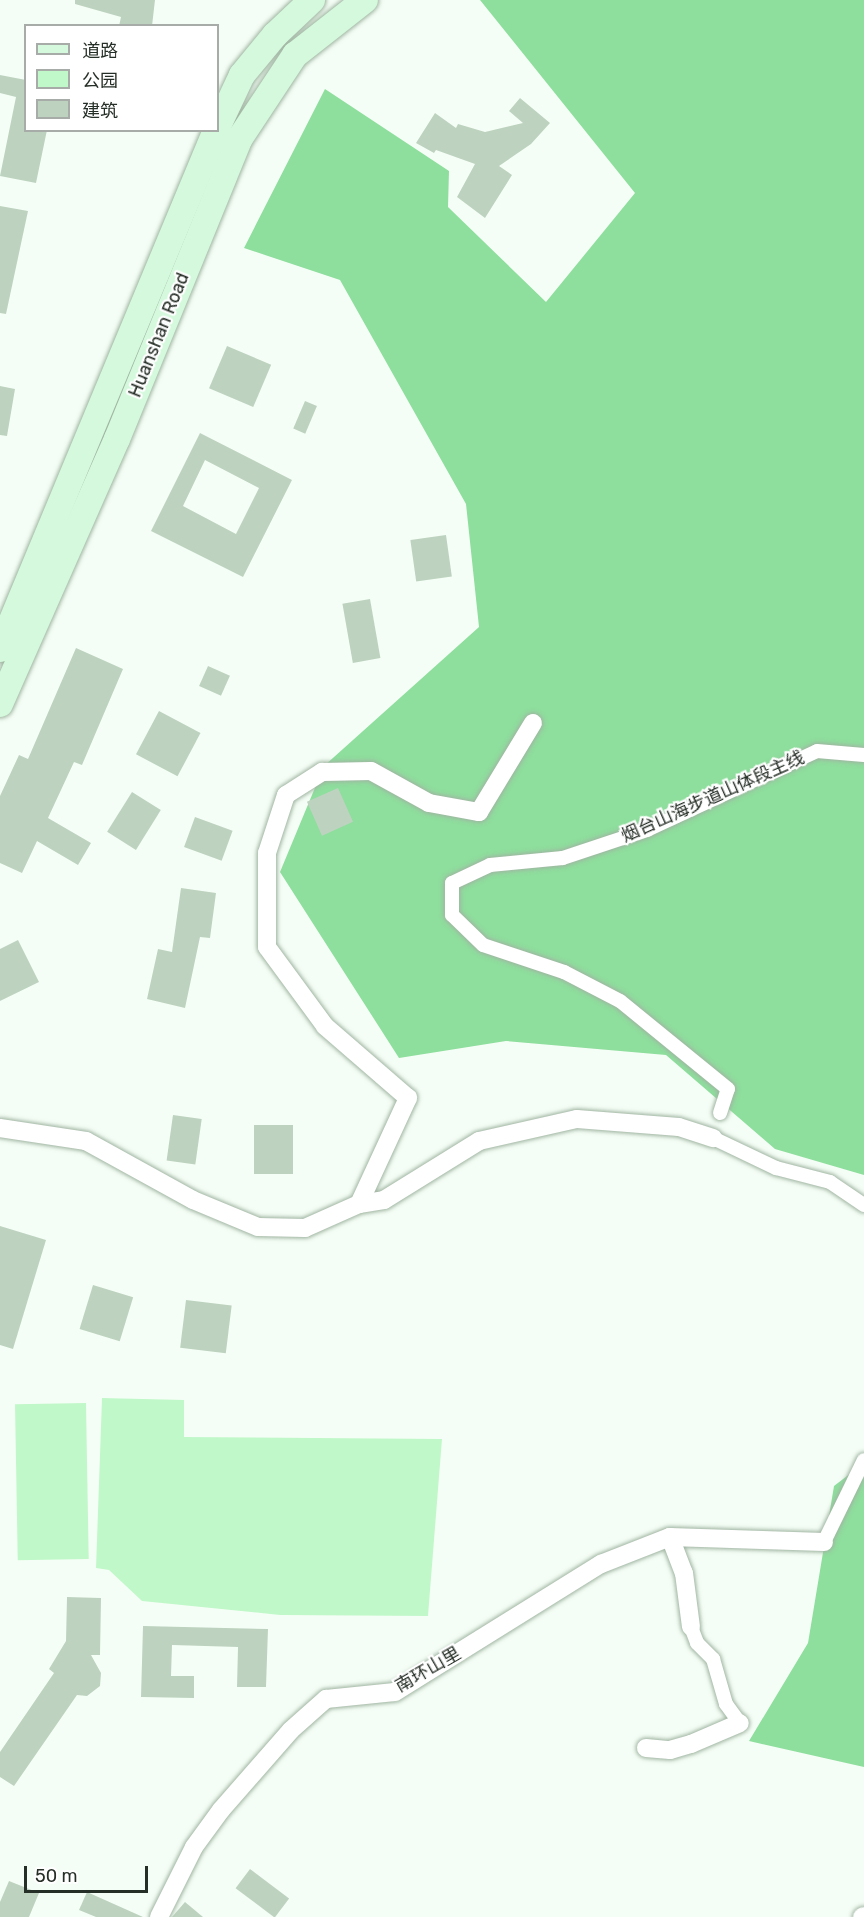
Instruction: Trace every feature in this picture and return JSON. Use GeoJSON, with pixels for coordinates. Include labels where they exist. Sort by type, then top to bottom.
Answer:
{"type":"FeatureCollection","features":[{"type":"Feature","properties":{"kind":"main road"},"geometry":{"type":"LineString","coordinates":[[219,124],[242,75],[275,35],[312,0]]}},
{"type":"Feature","properties":{"kind":"main road","name":"Huanshan Road"},"geometry":{"type":"LineString","coordinates":[[0,704],[117,439],[240,138],[295,55],[365,0]]}},
{"type":"Feature","properties":{"kind":"main road","name":"Huanshan Road"},"geometry":{"type":"LineString","coordinates":[[0,648],[215,132]]}},
{"type":"Feature","properties":{"kind":"street"},"geometry":{"type":"LineString","coordinates":[[359,1204],[408,1098],[364,1064],[325,1026],[267,947],[267,853],[286,795],[322,772],[371,771],[429,803],[479,812],[533,723]]}},
{"type":"Feature","properties":{"kind":"street","name":"烟台山海步道山体段主线"},"geometry":{"type":"LineString","coordinates":[[720,1113],[728,1089],[620,1001],[564,972],[483,945],[452,915],[452,883],[490,865],[563,858],[647,830],[817,752],[864,755]]}},
{"type":"Feature","properties":{"kind":"street"},"geometry":{"type":"LineString","coordinates":[[0,1128],[86,1141],[193,1200],[258,1227],[304,1228],[359,1204],[384,1200],[479,1141],[578,1119],[679,1127],[713,1138],[776,1168],[830,1182],[864,1205]]}},
{"type":"Feature","properties":{"kind":"street"},"geometry":{"type":"LineString","coordinates":[[646,1748],[681,1747],[740,1724],[726,1704],[713,1659],[697,1643],[691,1627],[684,1573],[670,1537],[824,1542],[864,1460]]}},
{"type":"Feature","properties":{"kind":"street","name":"南环山里"},"geometry":{"type":"LineString","coordinates":[[159,1917],[194,1847],[221,1810],[291,1731],[326,1699],[395,1692],[601,1564],[670,1537]]}},
{"type":"Feature","properties":{"kind":"green space"},"geometry":{"type":"Polygon","coordinates":[[[480,0],[864,0],[864,1175],[775,1149],[666,1055],[506,1041],[399,1058],[280,872],[324,766],[479,627],[466,504],[340,280],[244,248],[325,89],[449,171],[448,207],[546,302],[635,193],[480,0]]]}},
{"type":"Feature","properties":{"kind":"green space"},"geometry":{"type":"Polygon","coordinates":[[[102,1398],[184,1400],[184,1437],[442,1439],[428,1616],[280,1615],[142,1601],[109,1570],[96,1568],[102,1398]]]}},
{"type":"Feature","properties":{"kind":"green space"},"geometry":{"type":"Polygon","coordinates":[[[86,1403],[89,1559],[18,1560],[15,1404],[86,1403]]]}},
{"type":"Feature","properties":{"kind":"green space"},"geometry":{"type":"Polygon","coordinates":[[[864,1463],[864,1767],[749,1741],[808,1643],[834,1486],[864,1463]]]}},
{"type":"Feature","properties":{"kind":"building"},"geometry":{"type":"Polygon","coordinates":[[[75,0],[155,0],[152,24],[119,24],[121,17],[75,4],[75,0]]]}},
{"type":"Feature","properties":{"kind":"building"},"geometry":{"type":"Polygon","coordinates":[[[0,75],[24,80],[24,132],[47,132],[36,183],[0,176],[16,97],[0,93],[0,75]]]}},
{"type":"Feature","properties":{"kind":"building"},"geometry":{"type":"Polygon","coordinates":[[[520,98],[550,123],[531,144],[499,166],[512,175],[485,218],[457,197],[475,164],[436,150],[434,153],[416,143],[435,113],[456,128],[458,124],[485,132],[523,123],[509,111],[520,98]]]}},
{"type":"Feature","properties":{"kind":"building"},"geometry":{"type":"Polygon","coordinates":[[[0,206],[28,211],[6,314],[0,313],[0,206]]]}},
{"type":"Feature","properties":{"kind":"building"},"geometry":{"type":"Polygon","coordinates":[[[227,346],[271,365],[253,407],[209,388],[227,346]]]}},
{"type":"Feature","properties":{"kind":"building"},"geometry":{"type":"Polygon","coordinates":[[[0,386],[15,389],[7,436],[0,435],[0,386]]]}},
{"type":"Feature","properties":{"kind":"building"},"geometry":{"type":"Polygon","coordinates":[[[305,401],[317,406],[305,434],[293,429],[305,401]]]}},
{"type":"Feature","properties":{"kind":"building"},"geometry":{"type":"Polygon","coordinates":[[[200,433],[292,480],[243,577],[151,531],[200,433]],[[205,460],[183,506],[236,534],[259,488],[205,460]]]}},
{"type":"Feature","properties":{"kind":"building"},"geometry":{"type":"Polygon","coordinates":[[[446,535],[452,577],[416,582],[410,540],[446,535]]]}},
{"type":"Feature","properties":{"kind":"building"},"geometry":{"type":"Polygon","coordinates":[[[370,599],[380,658],[353,663],[342,604],[370,599]]]}},
{"type":"Feature","properties":{"kind":"building"},"geometry":{"type":"Polygon","coordinates":[[[76,648],[123,669],[82,765],[74,762],[48,818],[91,843],[78,865],[37,841],[22,873],[0,863],[0,796],[19,755],[28,759],[76,648]]]}},
{"type":"Feature","properties":{"kind":"building"},"geometry":{"type":"Polygon","coordinates":[[[208,666],[230,676],[221,696],[199,686],[208,666]]]}},
{"type":"Feature","properties":{"kind":"building"},"geometry":{"type":"Polygon","coordinates":[[[159,711],[200,733],[177,776],[136,754],[159,711]]]}},
{"type":"Feature","properties":{"kind":"building"},"geometry":{"type":"Polygon","coordinates":[[[338,788],[353,822],[322,836],[307,802],[338,788]]]}},
{"type":"Feature","properties":{"kind":"building"},"geometry":{"type":"Polygon","coordinates":[[[132,792],[161,810],[136,850],[107,832],[132,792]]]}},
{"type":"Feature","properties":{"kind":"building"},"geometry":{"type":"Polygon","coordinates":[[[195,817],[233,831],[222,861],[184,847],[195,817]]]}},
{"type":"Feature","properties":{"kind":"building"},"geometry":{"type":"Polygon","coordinates":[[[181,888],[216,893],[210,938],[200,937],[185,1008],[147,999],[158,949],[172,952],[181,888]]]}},
{"type":"Feature","properties":{"kind":"building"},"geometry":{"type":"Polygon","coordinates":[[[18,940],[39,982],[0,1001],[0,949],[18,940]]]}},
{"type":"Feature","properties":{"kind":"building"},"geometry":{"type":"Polygon","coordinates":[[[173,1115],[202,1119],[195,1165],[167,1161],[173,1115]]]}},
{"type":"Feature","properties":{"kind":"building"},"geometry":{"type":"Polygon","coordinates":[[[254,1125],[293,1125],[293,1174],[254,1174],[254,1125]]]}},
{"type":"Feature","properties":{"kind":"building"},"geometry":{"type":"Polygon","coordinates":[[[0,1226],[46,1240],[13,1349],[0,1345],[0,1226]]]}},
{"type":"Feature","properties":{"kind":"building"},"geometry":{"type":"Polygon","coordinates":[[[93,1285],[133,1297],[120,1341],[80,1329],[93,1285]]]}},
{"type":"Feature","properties":{"kind":"building"},"geometry":{"type":"Polygon","coordinates":[[[186,1300],[232,1306],[226,1353],[180,1348],[186,1300]]]}},
{"type":"Feature","properties":{"kind":"building"},"geometry":{"type":"Polygon","coordinates":[[[67,1597],[101,1598],[100,1655],[91,1655],[101,1673],[100,1686],[87,1696],[77,1695],[14,1786],[0,1777],[0,1752],[54,1673],[49,1669],[66,1641],[67,1597]]]}},
{"type":"Feature","properties":{"kind":"building"},"geometry":{"type":"Polygon","coordinates":[[[143,1626],[268,1629],[266,1687],[237,1687],[238,1647],[172,1645],[171,1676],[194,1676],[194,1698],[141,1697],[143,1626]]]}},
{"type":"Feature","properties":{"kind":"building"},"geometry":{"type":"Polygon","coordinates":[[[250,1869],[289,1898],[274,1917],[236,1888],[250,1869]]]}},
{"type":"Feature","properties":{"kind":"building"},"geometry":{"type":"Polygon","coordinates":[[[9,1881],[39,1893],[29,1917],[0,1917],[0,1902],[9,1881]]]}},
{"type":"Feature","properties":{"kind":"building"},"geometry":{"type":"Polygon","coordinates":[[[87,1892],[143,1917],[96,1917],[79,1910],[87,1892]]]}},
{"type":"Feature","properties":{"kind":"building"},"geometry":{"type":"Polygon","coordinates":[[[185,1902],[203,1917],[172,1917],[185,1902]]]}}]}
